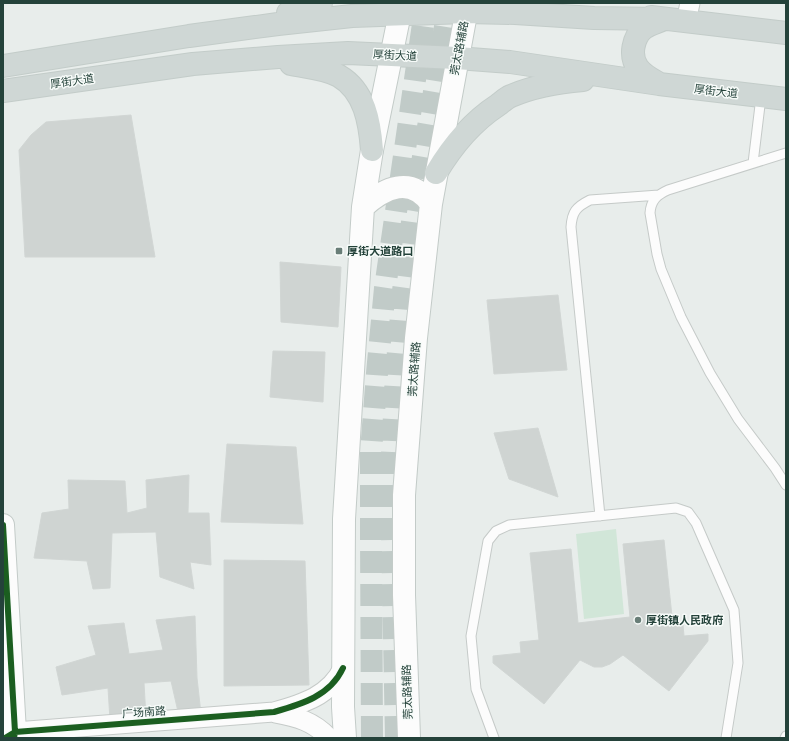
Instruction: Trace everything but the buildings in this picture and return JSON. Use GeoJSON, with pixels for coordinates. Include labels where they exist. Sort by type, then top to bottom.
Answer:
{"type":"FeatureCollection","features":[{"type":"Feature","properties":{"kind":"main road"},"geometry":{"type":"LineString","coordinates":[[189,36],[281,15],[321,3]]}},
{"type":"Feature","properties":{"kind":"main road"},"geometry":{"type":"LineString","coordinates":[[594,3],[628,13],[673,15],[786,33]]}},
{"type":"Feature","properties":{"kind":"main road"},"geometry":{"type":"LineString","coordinates":[[345,738],[343,707],[344,519],[363,207],[372,150],[401,8]]}},
{"type":"Feature","properties":{"kind":"main road"},"geometry":{"type":"LineString","coordinates":[[3,66],[189,36],[352,16],[401,8],[467,8],[515,13],[594,18],[673,15]]}},
{"type":"Feature","properties":{"kind":"main road","name":"莞太路辅路"},"geometry":{"type":"LineString","coordinates":[[409,738],[404,595],[404,495],[416,338],[431,204],[467,8]]}},
{"type":"Feature","properties":{"kind":"main road"},"geometry":{"type":"LineString","coordinates":[[659,84],[644,74],[637,67],[633,57],[633,47],[637,37],[643,29],[673,15]]}},
{"type":"Feature","properties":{"kind":"main road","name":"厚街大道"},"geometry":{"type":"LineString","coordinates":[[3,90],[193,64],[348,53],[392,54],[510,62],[621,77],[659,84],[786,100]]}},
{"type":"Feature","properties":{"kind":"main road"},"geometry":{"type":"LineString","coordinates":[[242,60],[282,62],[316,68],[339,76],[356,90],[364,106],[370,128],[372,150]]}},
{"type":"Feature","properties":{"kind":"main road"},"geometry":{"type":"LineString","coordinates":[[436,173],[448,153],[465,133],[485,114],[510,97],[535,88],[564,82],[621,77]]}},
{"type":"Feature","properties":{"kind":"main road"},"geometry":{"type":"LineString","coordinates":[[363,207],[383,192],[395,187],[407,186],[418,190],[426,196],[431,204]]}},
{"type":"Feature","properties":{"kind":"main road"},"geometry":{"type":"LineString","coordinates":[[3,525],[13,737]]}},
{"type":"Feature","properties":{"kind":"street"},"geometry":{"type":"LineString","coordinates":[[274,712],[301,704],[317,696],[332,685],[343,668]]}},
{"type":"Feature","properties":{"kind":"street"},"geometry":{"type":"LineString","coordinates":[[274,712],[292,716],[311,723],[329,738]]}},
{"type":"Feature","properties":{"kind":"street","name":"广场南路"},"geometry":{"type":"LineString","coordinates":[[13,737],[274,712]]}},
{"type":"Feature","properties":{"kind":"lane"},"geometry":{"type":"LineString","coordinates":[[753,163],[761,97]]}},
{"type":"Feature","properties":{"kind":"lane"},"geometry":{"type":"LineString","coordinates":[[600,516],[571,227],[572,217],[581,204],[590,200],[659,194],[786,153]]}},
{"type":"Feature","properties":{"kind":"lane"},"geometry":{"type":"LineString","coordinates":[[659,194],[654,199],[650,213],[657,254],[661,269],[681,317],[710,373],[738,419],[786,485]]}},
{"type":"Feature","properties":{"kind":"lane"},"geometry":{"type":"LineString","coordinates":[[494,738],[476,689],[471,636],[488,541],[496,531],[509,525],[676,508],[688,512],[696,523],[734,610],[738,663],[726,738]]}},
{"type":"Feature","properties":{"kind":"green space"},"geometry":{"type":"Polygon","coordinates":[[[616,529],[624,614],[584,619],[576,534],[616,529]]]}},
{"type":"Feature","properties":{"kind":"tunnel"},"geometry":{"type":"LineString","coordinates":[[372,738],[371,452],[385,288],[426,3]]}},
{"type":"Feature","properties":{"kind":"tunnel"},"geometry":{"type":"LineString","coordinates":[[396,738],[392,534],[392,454],[396,375],[403,291],[412,222],[449,3]]}},
{"type":"Feature","properties":{"kind":"cycle path"},"geometry":{"type":"LineString","coordinates":[[3,525],[15,732],[14,738]]}},
{"type":"Feature","properties":{"kind":"cycle path"},"geometry":{"type":"LineString","coordinates":[[5,738],[15,732],[274,712],[295,706],[314,698],[331,686],[343,668]]}},
{"type":"Feature","properties":{"kind":"place","name":"厚街大道路口"},"geometry":{"type":"Point","coordinates":[339,251]}},
{"type":"Feature","properties":{"kind":"place","name":"厚街镇人民政府"},"geometry":{"type":"Point","coordinates":[638,620]}}]}
